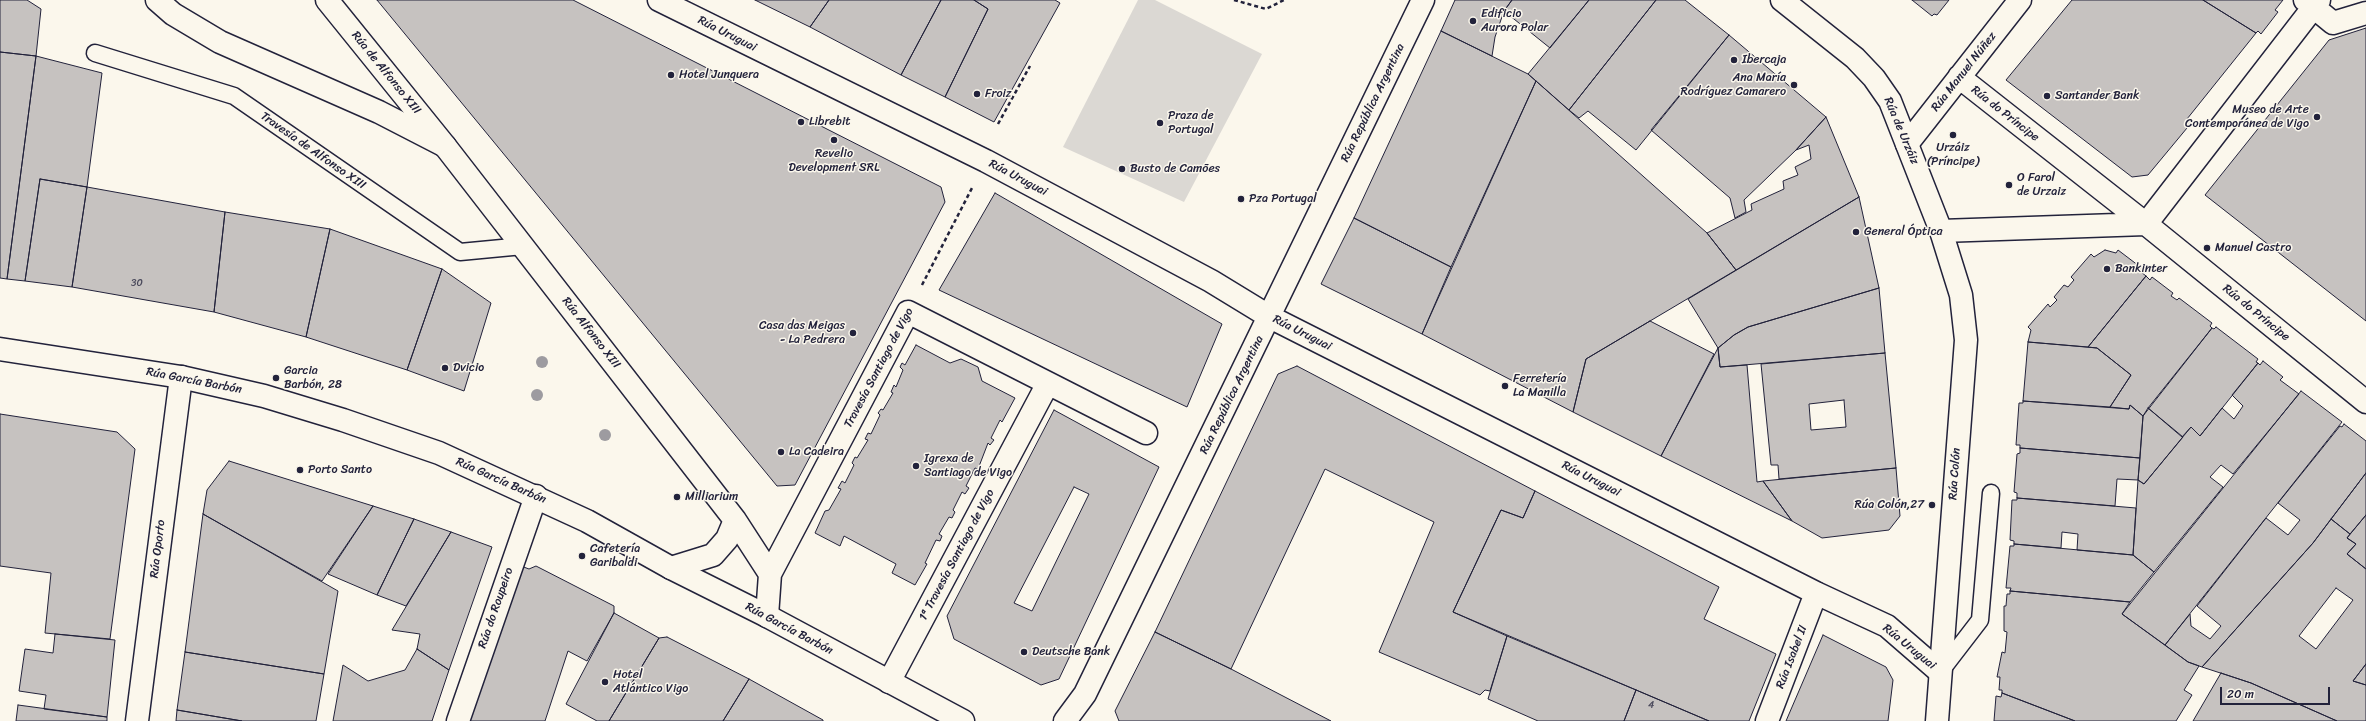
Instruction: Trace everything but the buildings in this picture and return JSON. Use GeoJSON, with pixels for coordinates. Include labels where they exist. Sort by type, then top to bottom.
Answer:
{"type":"FeatureCollection","features":[{"type":"Feature","properties":{"kind":"main road"},"geometry":{"type":"LineString","coordinates":[[157,0],[173,14],[220,42],[379,112],[445,146]]}},
{"type":"Feature","properties":{"kind":"main road","name":"Rúa de Alfonso XIII"},"geometry":{"type":"LineString","coordinates":[[327,0],[445,146]]}},
{"type":"Feature","properties":{"kind":"main road","name":"Rúa República Argentina"},"geometry":{"type":"LineString","coordinates":[[1066,721],[1085,694],[1270,317],[1423,0]]}},
{"type":"Feature","properties":{"kind":"main road","name":"Rúa de Urzáiz"},"geometry":{"type":"LineString","coordinates":[[1782,0],[1854,58],[1874,78],[1890,101],[1941,231]]}},
{"type":"Feature","properties":{"kind":"main road","name":"Rúa Manuel Núñez"},"geometry":{"type":"LineString","coordinates":[[1907,144],[2020,0]]}},
{"type":"Feature","properties":{"kind":"main road"},"geometry":{"type":"LineString","coordinates":[[1941,231],[2146,224],[2312,2],[2333,23],[2366,12]]}},
{"type":"Feature","properties":{"kind":"main road","name":"Rúa Uruguai"},"geometry":{"type":"LineString","coordinates":[[672,3],[986,161],[1211,281],[1270,317],[1816,593],[1886,626],[1940,672]]}},
{"type":"Feature","properties":{"kind":"main road","name":"Rúa do Príncipe"},"geometry":{"type":"LineString","coordinates":[[1959,78],[2146,224],[2366,402]]}},
{"type":"Feature","properties":{"kind":"main road","name":"Rúa Alfonso XIII"},"geometry":{"type":"LineString","coordinates":[[445,146],[736,520],[770,574]]}},
{"type":"Feature","properties":{"kind":"main road","name":"Rúa Colón"},"geometry":{"type":"LineString","coordinates":[[1937,721],[1966,340],[1962,295],[1941,231]]}},
{"type":"Feature","properties":{"kind":"main road"},"geometry":{"type":"LineString","coordinates":[[908,312],[1047,385],[1146,433]]}},
{"type":"Feature","properties":{"kind":"main road","name":"Travesía Santiago de Vigo"},"geometry":{"type":"LineString","coordinates":[[770,574],[908,312]]}},
{"type":"Feature","properties":{"kind":"main road","name":"Rúa García Barbón"},"geometry":{"type":"LineString","coordinates":[[0,349],[181,377],[264,396],[343,420],[439,453],[536,496],[587,521],[671,568],[768,616],[962,721]]}},
{"type":"Feature","properties":{"kind":"main road","name":"Rúa Oporto"},"geometry":{"type":"LineString","coordinates":[[137,721],[168,465],[181,377]]}},
{"type":"Feature","properties":{"kind":"main road","name":"1ª Travesía Santiago de Vigo"},"geometry":{"type":"LineString","coordinates":[[889,682],[1047,385]]}},
{"type":"Feature","properties":{"kind":"main road","name":"Rúa do Roupeiro"},"geometry":{"type":"LineString","coordinates":[[458,721],[536,496]]}},
{"type":"Feature","properties":{"kind":"main road"},"geometry":{"type":"LineString","coordinates":[[671,568],[713,555],[727,539],[736,520]]}},
{"type":"Feature","properties":{"kind":"main road"},"geometry":{"type":"LineString","coordinates":[[768,616],[770,574]]}},
{"type":"Feature","properties":{"kind":"main road","name":"Rúa Isabel II"},"geometry":{"type":"LineString","coordinates":[[1767,721],[1816,593]]}},
{"type":"Feature","properties":{"kind":"lane","name":"Travesía de Alfonso XIII"},"geometry":{"type":"LineString","coordinates":[[95,53],[234,96],[460,252],[523,246]]}},
{"type":"Feature","properties":{"kind":"lane"},"geometry":{"type":"LineString","coordinates":[[1940,672],[1980,620],[1991,493]]}},
{"type":"Feature","properties":{"kind":"path"},"geometry":{"type":"LineString","coordinates":[[1234,0],[1266,8],[1284,0]]}},
{"type":"Feature","properties":{"kind":"path"},"geometry":{"type":"LineString","coordinates":[[998,124],[1030,66]]}},
{"type":"Feature","properties":{"kind":"path","name":"Travesía Santiago de Vigo"},"geometry":{"type":"LineString","coordinates":[[908,312],[986,161]]}},
{"type":"Feature","properties":{"kind":"shaded area"},"geometry":{"type":"Polygon","coordinates":[[[1138,0],[1155,0],[1262,54],[1184,202],[1063,147],[1138,0]]]}},
{"type":"Feature","properties":{"kind":"place","name":"Edificio Aurora Polar"},"geometry":{"type":"Point","coordinates":[1473,21]}},
{"type":"Feature","properties":{"kind":"place","name":"Ibercaja"},"geometry":{"type":"Point","coordinates":[1734,60]}},
{"type":"Feature","properties":{"kind":"place","name":"Hotel Junquera"},"geometry":{"type":"Point","coordinates":[671,75]}},
{"type":"Feature","properties":{"kind":"place","name":"Ana María Rodríguez Camarero"},"geometry":{"type":"Point","coordinates":[1794,85]}},
{"type":"Feature","properties":{"kind":"place","name":"Froiz"},"geometry":{"type":"Point","coordinates":[977,94]}},
{"type":"Feature","properties":{"kind":"place","name":"Santander Bank"},"geometry":{"type":"Point","coordinates":[2047,96]}},
{"type":"Feature","properties":{"kind":"place","name":"Museo de Arte Contemporánea de Vigo"},"geometry":{"type":"Point","coordinates":[2317,117]}},
{"type":"Feature","properties":{"kind":"place","name":"Librebit"},"geometry":{"type":"Point","coordinates":[801,122]}},
{"type":"Feature","properties":{"kind":"place","name":"Praza de Portugal"},"geometry":{"type":"Point","coordinates":[1160,123]}},
{"type":"Feature","properties":{"kind":"place","name":"Urzáiz (Príncipe)"},"geometry":{"type":"Point","coordinates":[1953,135]}},
{"type":"Feature","properties":{"kind":"place","name":"Revelio Development SRL"},"geometry":{"type":"Point","coordinates":[834,140]}},
{"type":"Feature","properties":{"kind":"place","name":"Busto de Camões"},"geometry":{"type":"Point","coordinates":[1122,169]}},
{"type":"Feature","properties":{"kind":"place","name":"O Farol de Urzaiz"},"geometry":{"type":"Point","coordinates":[2009,185]}},
{"type":"Feature","properties":{"kind":"place","name":"Pza Portugal"},"geometry":{"type":"Point","coordinates":[1241,199]}},
{"type":"Feature","properties":{"kind":"place","name":"General Óptica"},"geometry":{"type":"Point","coordinates":[1856,232]}},
{"type":"Feature","properties":{"kind":"place","name":"Manuel Castro"},"geometry":{"type":"Point","coordinates":[2207,248]}},
{"type":"Feature","properties":{"kind":"place","name":"Bankinter"},"geometry":{"type":"Point","coordinates":[2107,269]}},
{"type":"Feature","properties":{"kind":"place","name":"Casa das Meigas - La Pedrera"},"geometry":{"type":"Point","coordinates":[853,333]}},
{"type":"Feature","properties":{"kind":"place","name":"Dvicio"},"geometry":{"type":"Point","coordinates":[445,368]}},
{"type":"Feature","properties":{"kind":"place","name":"Garcia Barbón, 28"},"geometry":{"type":"Point","coordinates":[276,378]}},
{"type":"Feature","properties":{"kind":"place","name":"Ferretería La Manilla"},"geometry":{"type":"Point","coordinates":[1505,386]}},
{"type":"Feature","properties":{"kind":"place","name":"La Cadeira"},"geometry":{"type":"Point","coordinates":[781,452]}},
{"type":"Feature","properties":{"kind":"place","name":"Igrexa de Santiago de Vigo"},"geometry":{"type":"Point","coordinates":[916,466]}},
{"type":"Feature","properties":{"kind":"place","name":"Porto Santo"},"geometry":{"type":"Point","coordinates":[300,470]}},
{"type":"Feature","properties":{"kind":"place","name":"Milliarium"},"geometry":{"type":"Point","coordinates":[677,497]}},
{"type":"Feature","properties":{"kind":"place","name":"Rúa Colón,27"},"geometry":{"type":"Point","coordinates":[1932,505]}},
{"type":"Feature","properties":{"kind":"place","name":"Cafetería Garibaldi"},"geometry":{"type":"Point","coordinates":[582,556]}},
{"type":"Feature","properties":{"kind":"place","name":"Deutsche Bank"},"geometry":{"type":"Point","coordinates":[1024,652]}},
{"type":"Feature","properties":{"kind":"place","name":"Hotel Atlántico Vigo"},"geometry":{"type":"Point","coordinates":[605,682]}}]}
